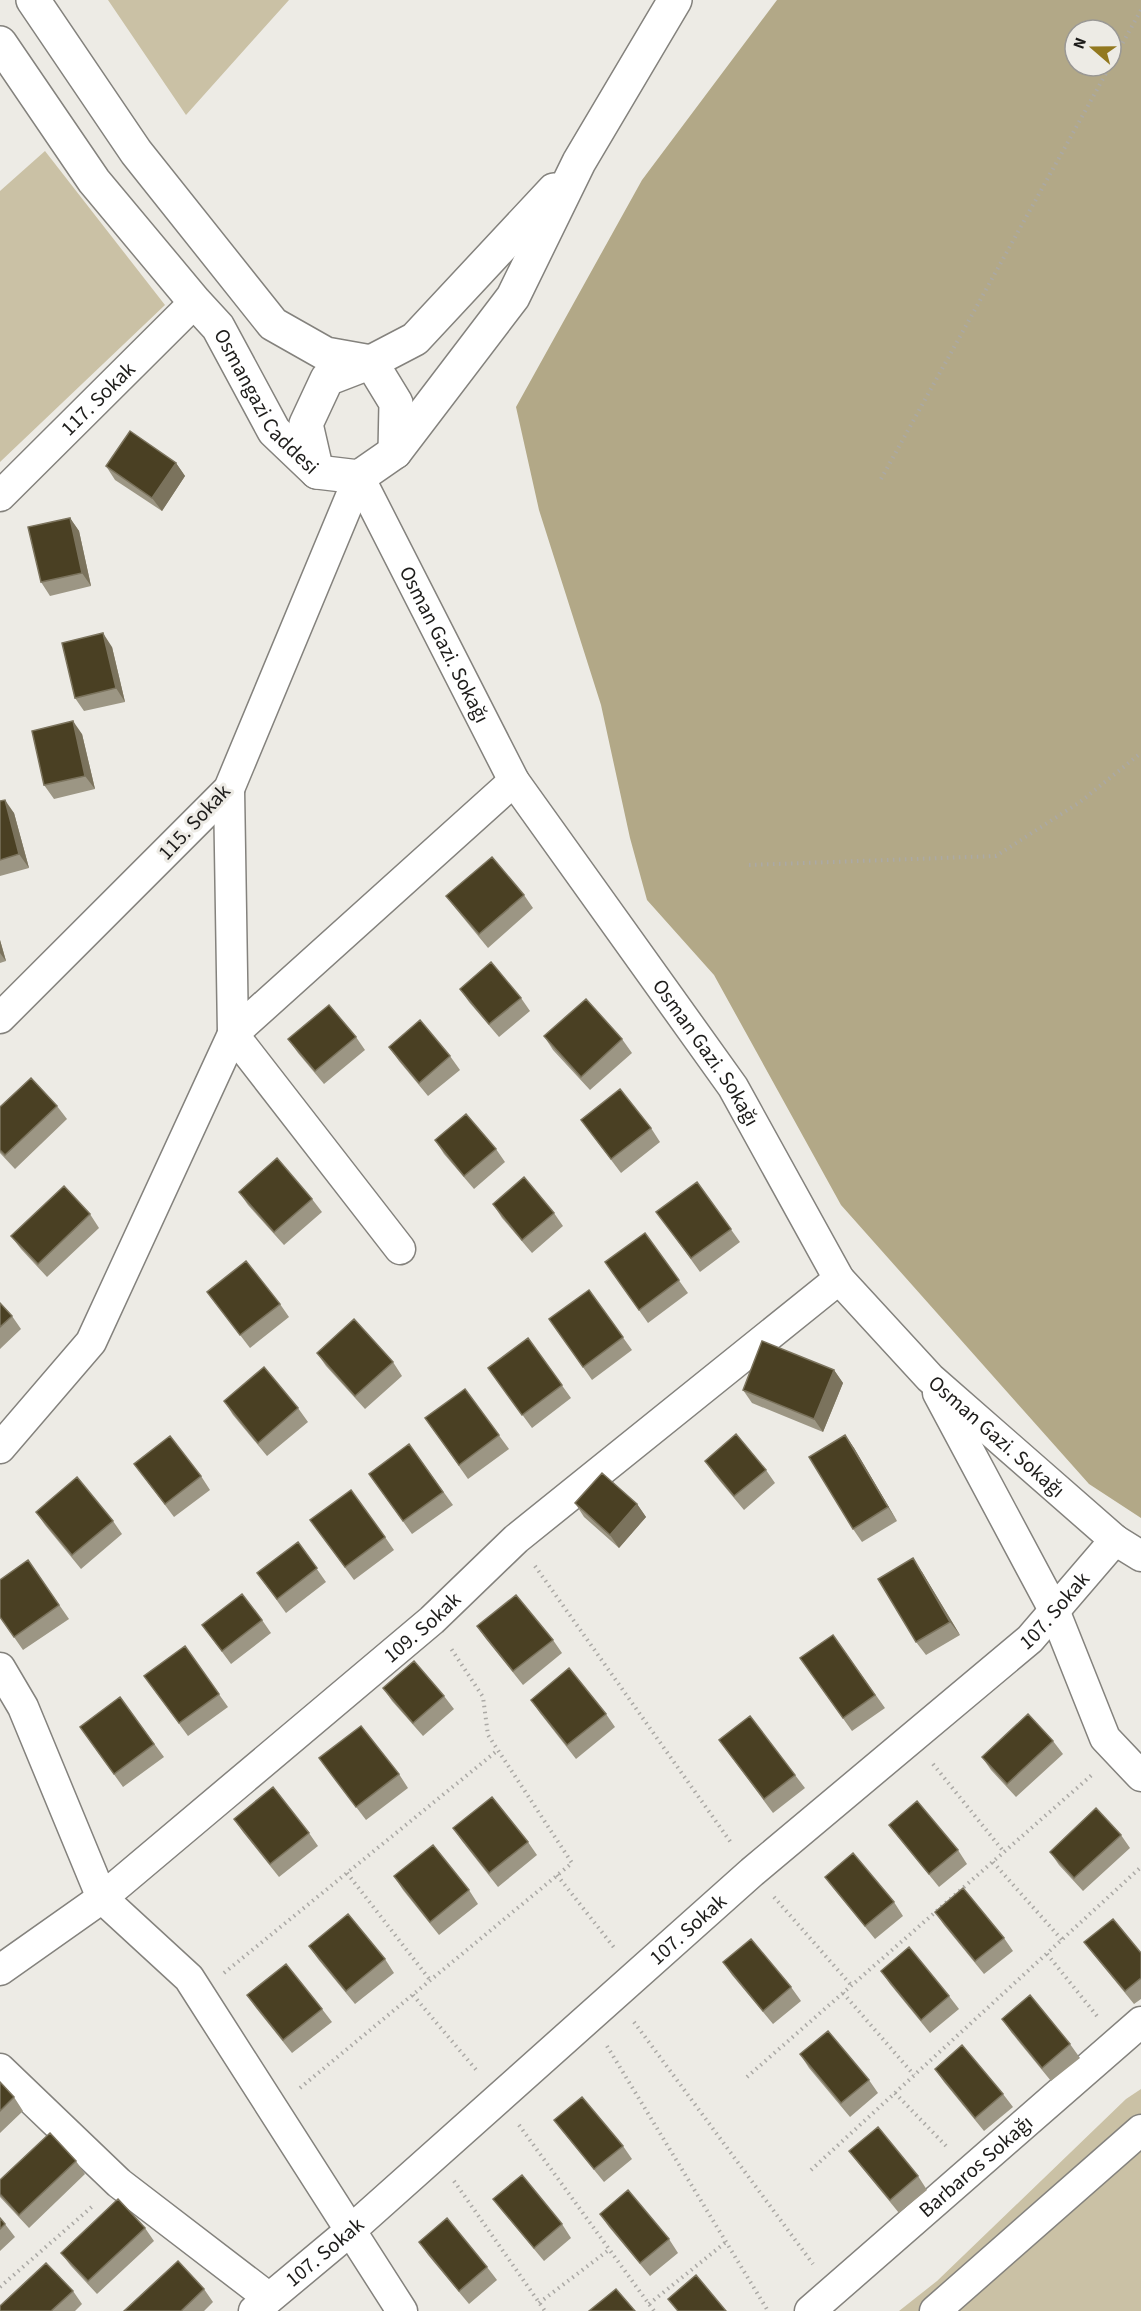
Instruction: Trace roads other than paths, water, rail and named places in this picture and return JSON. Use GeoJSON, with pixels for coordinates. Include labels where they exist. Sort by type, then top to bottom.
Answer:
{"type":"FeatureCollection","features":[{"type":"Feature","properties":{"kind":"main road"},"geometry":{"type":"LineString","coordinates":[[33,0],[136,152],[273,324],[326,354],[371,362],[396,403],[395,452]]}},
{"type":"Feature","properties":{"kind":"main road"},"geometry":{"type":"LineString","coordinates":[[359,477],[395,452],[513,297],[579,162],[675,0]]}},
{"type":"Feature","properties":{"kind":"main road","name":"Osmangazi Caddesi"},"geometry":{"type":"LineString","coordinates":[[0,43],[94,181],[218,327],[274,431],[317,472],[359,477]]}},
{"type":"Feature","properties":{"kind":"main road"},"geometry":{"type":"LineString","coordinates":[[317,472],[306,424],[327,378],[371,362],[415,339],[579,162]]}},
{"type":"Feature","properties":{"kind":"street","name":"117. Sokak"},"geometry":{"type":"LineString","coordinates":[[0,496],[195,302]]}},
{"type":"Feature","properties":{"kind":"street","name":"Osman Gazi. Sokağı"},"geometry":{"type":"LineString","coordinates":[[359,477],[514,780],[733,1087],[839,1279],[930,1378],[1114,1540],[1141,1556]]}},
{"type":"Feature","properties":{"kind":"street","name":"115. Sokak"},"geometry":{"type":"LineString","coordinates":[[0,1018],[229,789],[359,477]]}},
{"type":"Feature","properties":{"kind":"street"},"geometry":{"type":"LineString","coordinates":[[0,1448],[91,1342],[232,1034],[514,780]]}},
{"type":"Feature","properties":{"kind":"street"},"geometry":{"type":"LineString","coordinates":[[229,789],[232,1034],[400,1249]]}},
{"type":"Feature","properties":{"kind":"street","name":"109. Sokak"},"geometry":{"type":"LineString","coordinates":[[0,1970],[102,1898],[432,1620],[516,1539],[839,1279]]}},
{"type":"Feature","properties":{"kind":"street"},"geometry":{"type":"LineString","coordinates":[[930,1378],[1054,1610],[1105,1738],[1141,1776]]}},
{"type":"Feature","properties":{"kind":"street","name":"107. Sokak"},"geometry":{"type":"LineString","coordinates":[[261,2305],[351,2230],[752,1872],[1030,1639],[1114,1540]]}},
{"type":"Feature","properties":{"kind":"street"},"geometry":{"type":"LineString","coordinates":[[0,1668],[23,1707],[102,1898],[189,1978],[402,2311]]}},
{"type":"Feature","properties":{"kind":"street","name":"Barbaros Sokağı"},"geometry":{"type":"LineString","coordinates":[[810,2311],[1141,2022]]}},
{"type":"Feature","properties":{"kind":"street"},"geometry":{"type":"LineString","coordinates":[[0,2069],[119,2183],[261,2305]]}},
{"type":"Feature","properties":{"kind":"street"},"geometry":{"type":"LineString","coordinates":[[935,2311],[1141,2130]]}}]}
